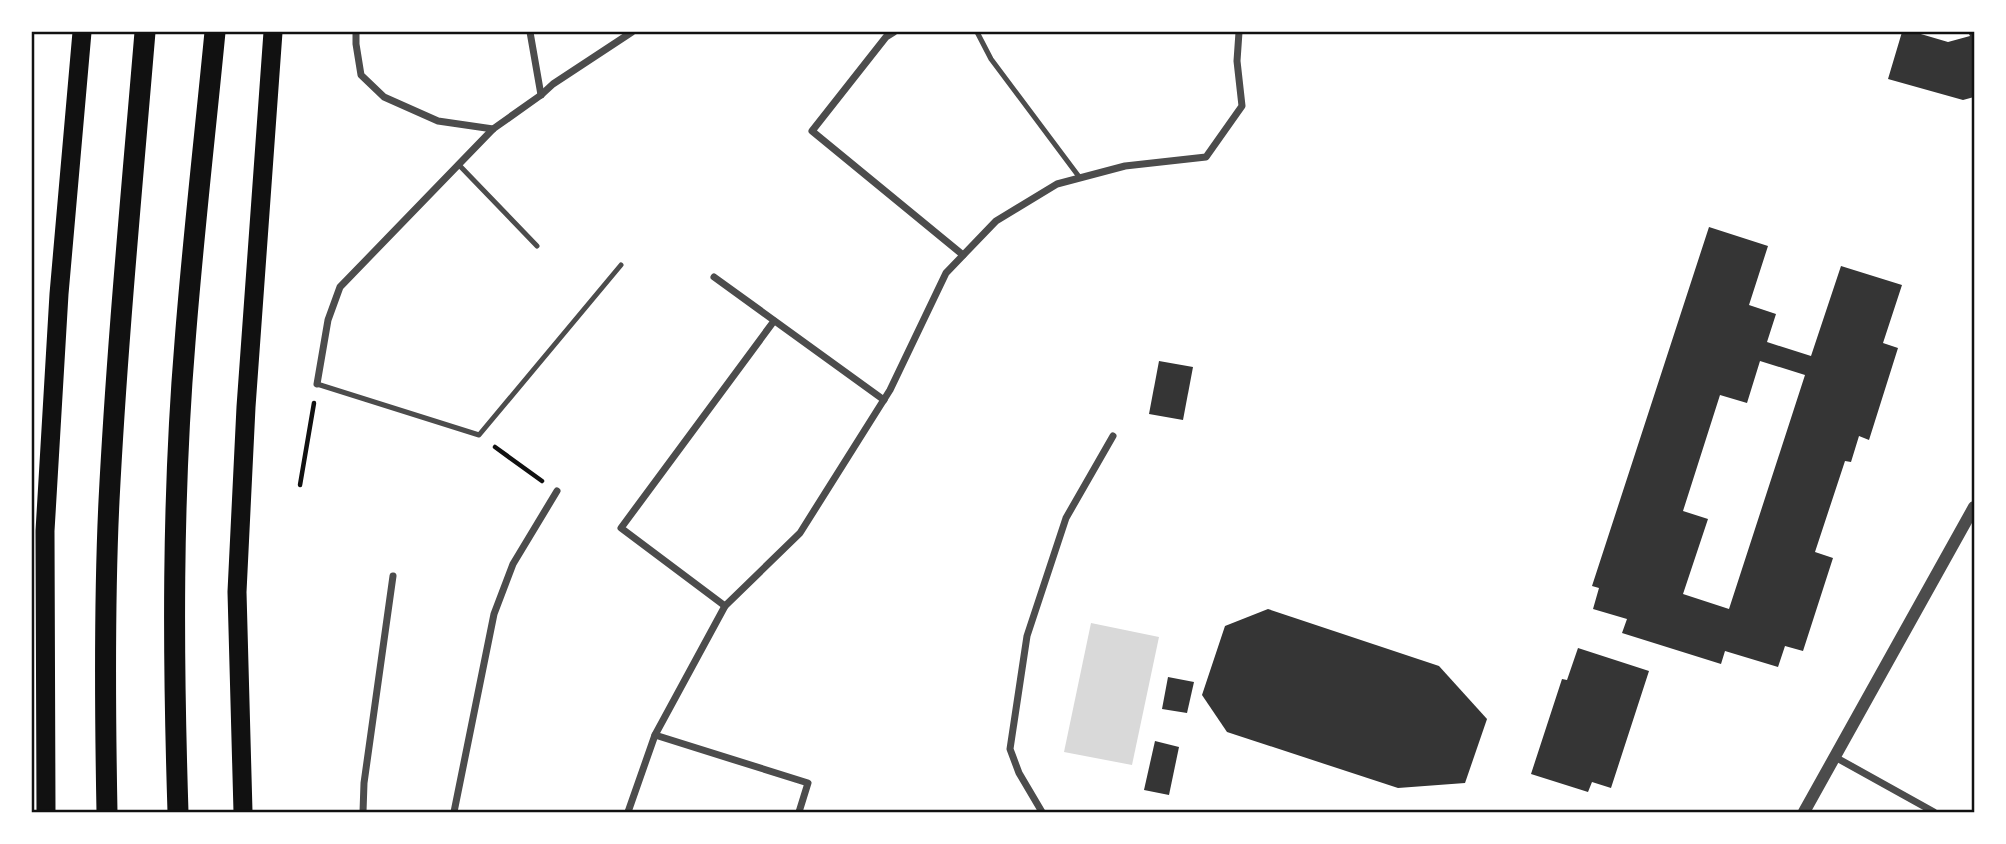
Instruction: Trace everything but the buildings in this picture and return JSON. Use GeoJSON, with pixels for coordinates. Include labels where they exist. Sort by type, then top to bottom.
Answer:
{"type":"FeatureCollection","features":[{"type":"Feature","properties":{"kind":"highway"},"geometry":{"type":"LineString","coordinates":[[46,813],[45,531],[59,294],[82,32]]}},
{"type":"Feature","properties":{"kind":"highway"},"geometry":{"type":"LineString","coordinates":[[107,813],[104,667],[109,502],[117,360],[145,32]]}},
{"type":"Feature","properties":{"kind":"highway"},"geometry":{"type":"LineString","coordinates":[[178,813],[173,648],[184,343],[215,32]]}},
{"type":"Feature","properties":{"kind":"highway"},"geometry":{"type":"LineString","coordinates":[[243,813],[237,592],[246,407],[272,32]]}},
{"type":"Feature","properties":{"kind":"street"},"geometry":{"type":"LineString","coordinates":[[356,32],[362,75],[384,97],[438,121],[493,129]]}},
{"type":"Feature","properties":{"kind":"street"},"geometry":{"type":"LineString","coordinates":[[530,32],[541,95]]}},
{"type":"Feature","properties":{"kind":"street"},"geometry":{"type":"LineString","coordinates":[[317,384],[328,320],[340,287],[493,129],[553,84],[632,32]]}},
{"type":"Feature","properties":{"kind":"street"},"geometry":{"type":"LineString","coordinates":[[894,32],[878,47],[812,131],[963,255]]}},
{"type":"Feature","properties":{"kind":"street"},"geometry":{"type":"LineString","coordinates":[[628,813],[655,735],[725,606],[800,533],[884,400],[946,273],[996,221],[1057,184],[1125,166],[1206,157],[1242,106],[1237,61],[1239,32]]}},
{"type":"Feature","properties":{"kind":"street"},"geometry":{"type":"LineString","coordinates":[[713,277],[884,400]]}},
{"type":"Feature","properties":{"kind":"street"},"geometry":{"type":"LineString","coordinates":[[725,606],[621,528],[774,321]]}},
{"type":"Feature","properties":{"kind":"street"},"geometry":{"type":"LineString","coordinates":[[1042,813],[1019,774],[1010,749],[1027,636],[1066,519],[1114,436]]}},
{"type":"Feature","properties":{"kind":"street"},"geometry":{"type":"LineString","coordinates":[[454,813],[494,614],[513,564],[557,491]]}},
{"type":"Feature","properties":{"kind":"street"},"geometry":{"type":"LineString","coordinates":[[1804,813],[1975,507]]}},
{"type":"Feature","properties":{"kind":"street"},"geometry":{"type":"LineString","coordinates":[[363,813],[363,783],[393,576]]}},
{"type":"Feature","properties":{"kind":"street"},"geometry":{"type":"LineString","coordinates":[[655,735],[808,783],[799,813]]}},
{"type":"Feature","properties":{"kind":"street"},"geometry":{"type":"LineString","coordinates":[[1835,757],[1934,813]]}},
{"type":"Feature","properties":{"kind":"lane"},"geometry":{"type":"LineString","coordinates":[[977,32],[991,59],[1080,178]]}},
{"type":"Feature","properties":{"kind":"lane"},"geometry":{"type":"LineString","coordinates":[[459,165],[537,246]]}},
{"type":"Feature","properties":{"kind":"lane"},"geometry":{"type":"LineString","coordinates":[[317,384],[479,435],[621,265]]}},
{"type":"Feature","properties":{"kind":"path"},"geometry":{"type":"LineString","coordinates":[[300,485],[317,384]]}},
{"type":"Feature","properties":{"kind":"path"},"geometry":{"type":"LineString","coordinates":[[479,435],[557,491]]}},
{"type":"Feature","properties":{"kind":"shaded area"},"geometry":{"type":"Polygon","coordinates":[[[1091,623],[1159,637],[1132,765],[1064,752],[1091,623]]]}}]}
